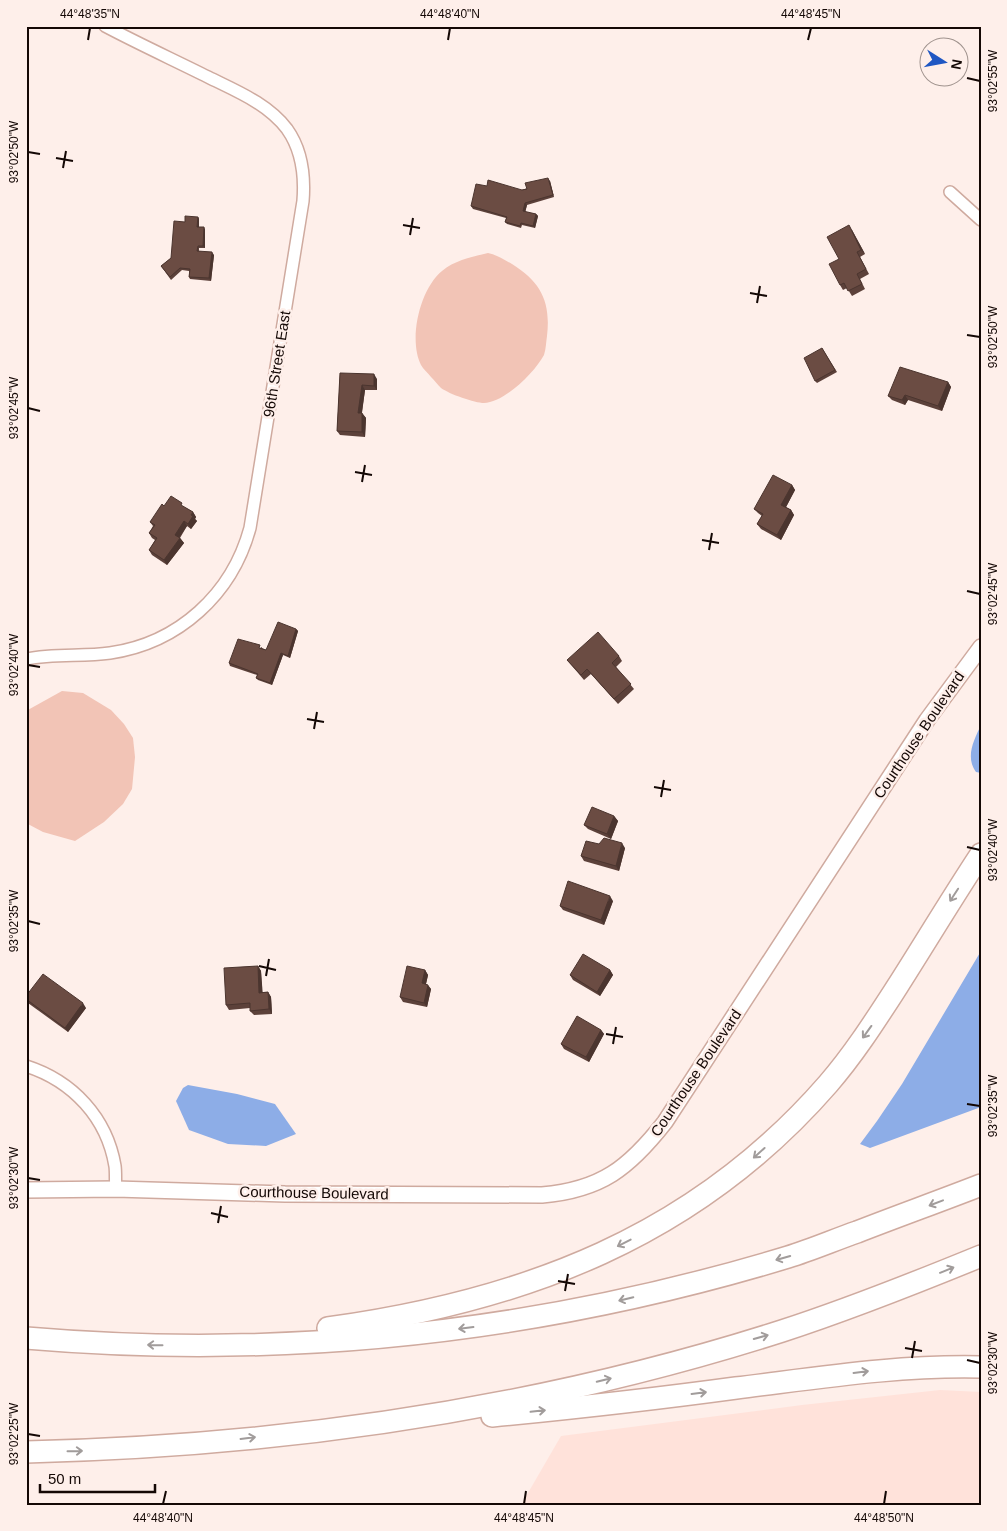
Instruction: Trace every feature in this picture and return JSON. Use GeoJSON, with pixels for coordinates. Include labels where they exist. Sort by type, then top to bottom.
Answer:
{"type":"FeatureCollection","features":[{"type":"Feature","properties":{"kind":"highway"},"geometry":{"type":"LineString","coordinates":[[204,1345],[354,1325],[480,1298],[561,1272],[612,1250],[656,1227],[745,1165],[785,1129],[828,1084],[868,1031],[981,854]]}},
{"type":"Feature","properties":{"kind":"highway"},"geometry":{"type":"LineString","coordinates":[[26,1338],[113,1344],[304,1343],[450,1330],[568,1312],[726,1275],[791,1256],[981,1185]]}},
{"type":"Feature","properties":{"kind":"highway"},"geometry":{"type":"LineString","coordinates":[[26,1452],[88,1451],[200,1444],[394,1420],[502,1402],[585,1385],[684,1360],[846,1310],[981,1256]]}},
{"type":"Feature","properties":{"kind":"highway"},"geometry":{"type":"LineString","coordinates":[[315,1430],[439,1422],[871,1371],[937,1366],[981,1367]]}},
{"type":"Feature","properties":{"kind":"street","name":"96th Street East"},"geometry":{"type":"LineString","coordinates":[[26,659],[52,654],[108,653],[140,647],[179,628],[204,608],[224,586],[242,553],[252,521],[305,186],[300,156],[295,142],[276,117],[251,98],[105,26]]}},
{"type":"Feature","properties":{"kind":"street"},"geometry":{"type":"LineString","coordinates":[[950,192],[981,220]]}},
{"type":"Feature","properties":{"kind":"street","name":"Courthouse Boulevard"},"geometry":{"type":"LineString","coordinates":[[26,1190],[116,1189],[285,1194],[542,1195],[584,1188],[608,1177],[645,1148],[665,1122],[927,720],[981,647]]}},
{"type":"Feature","properties":{"kind":"street"},"geometry":{"type":"LineString","coordinates":[[26,1066],[53,1078],[74,1092],[99,1119],[115,1166],[116,1189]]}},
{"type":"Feature","properties":{"kind":"shaded area"},"geometry":{"type":"Polygon","coordinates":[[[488,253],[512,264],[537,286],[545,303],[548,324],[544,355],[534,370],[501,398],[484,403],[475,402],[450,393],[441,388],[424,370],[417,354],[416,329],[422,302],[434,279],[452,264],[488,253]]]}},
{"type":"Feature","properties":{"kind":"shaded area"},"geometry":{"type":"Polygon","coordinates":[[[62,691],[83,693],[111,710],[124,724],[133,738],[135,757],[132,789],[123,804],[104,822],[75,841],[43,832],[26,823],[26,711],[62,691]]]}},
{"type":"Feature","properties":{"kind":"shaded area"},"geometry":{"type":"Polygon","coordinates":[[[940,1390],[981,1392],[981,1505],[521,1505],[561,1436],[802,1405],[940,1390]]]}},
{"type":"Feature","properties":{"kind":"water"},"geometry":{"type":"Polygon","coordinates":[[[981,725],[981,773],[976,772],[971,760],[971,754],[973,743],[981,725]]]}},
{"type":"Feature","properties":{"kind":"water"},"geometry":{"type":"Polygon","coordinates":[[[981,951],[981,1107],[870,1148],[860,1144],[902,1084],[981,951]]]}},
{"type":"Feature","properties":{"kind":"water"},"geometry":{"type":"Polygon","coordinates":[[[188,1085],[237,1094],[275,1104],[296,1134],[266,1146],[228,1144],[189,1130],[176,1101],[183,1088],[188,1085]]]}},
{"type":"Feature","properties":{"kind":"building"},"geometry":{"type":"Polygon","coordinates":[[[548,178],[553,195],[525,203],[523,211],[536,214],[533,226],[521,223],[520,226],[505,222],[507,217],[471,206],[476,184],[487,186],[488,180],[522,190],[527,189],[525,183],[548,178]]]}},
{"type":"Feature","properties":{"kind":"building"},"geometry":{"type":"Polygon","coordinates":[[[185,216],[198,217],[197,227],[204,227],[203,246],[198,246],[197,251],[212,252],[209,278],[189,277],[190,269],[180,268],[170,277],[161,266],[171,258],[174,221],[185,222],[185,216]]]}},
{"type":"Feature","properties":{"kind":"building"},"geometry":{"type":"Polygon","coordinates":[[[849,225],[861,250],[857,252],[866,269],[857,274],[862,284],[848,291],[844,283],[840,285],[829,264],[839,259],[827,237],[849,225]]]}},
{"type":"Feature","properties":{"kind":"building"},"geometry":{"type":"Polygon","coordinates":[[[822,348],[835,370],[815,381],[804,358],[822,348]]]}},
{"type":"Feature","properties":{"kind":"building"},"geometry":{"type":"Polygon","coordinates":[[[900,367],[948,382],[938,406],[905,395],[902,400],[888,396],[900,367]]]}},
{"type":"Feature","properties":{"kind":"building"},"geometry":{"type":"Polygon","coordinates":[[[340,373],[374,374],[374,386],[362,385],[358,413],[362,413],[362,432],[337,431],[340,373]]]}},
{"type":"Feature","properties":{"kind":"building"},"geometry":{"type":"Polygon","coordinates":[[[773,475],[792,485],[781,505],[791,510],[777,535],[757,524],[763,514],[754,509],[773,475]]]}},
{"type":"Feature","properties":{"kind":"building"},"geometry":{"type":"Polygon","coordinates":[[[171,496],[193,512],[191,515],[193,516],[188,524],[184,521],[175,535],[180,538],[164,560],[149,550],[157,538],[149,533],[155,525],[150,522],[162,504],[164,506],[171,496]]]}},
{"type":"Feature","properties":{"kind":"building"},"geometry":{"type":"Polygon","coordinates":[[[278,622],[296,629],[288,656],[281,653],[270,683],[256,678],[258,674],[229,663],[238,639],[260,645],[259,648],[266,650],[278,622]]]}},
{"type":"Feature","properties":{"kind":"building"},"geometry":{"type":"Polygon","coordinates":[[[598,632],[619,656],[612,663],[631,684],[614,699],[587,669],[581,675],[567,660],[598,632]]]}},
{"type":"Feature","properties":{"kind":"building"},"geometry":{"type":"Polygon","coordinates":[[[592,807],[614,816],[607,834],[584,825],[592,807]]]}},
{"type":"Feature","properties":{"kind":"building"},"geometry":{"type":"Polygon","coordinates":[[[604,838],[622,843],[616,866],[581,856],[586,841],[599,844],[604,838]]]}},
{"type":"Feature","properties":{"kind":"building"},"geometry":{"type":"Polygon","coordinates":[[[568,881],[610,896],[601,920],[560,906],[568,881]]]}},
{"type":"Feature","properties":{"kind":"building"},"geometry":{"type":"Polygon","coordinates":[[[583,954],[610,970],[597,992],[570,975],[583,954]]]}},
{"type":"Feature","properties":{"kind":"building"},"geometry":{"type":"Polygon","coordinates":[[[258,966],[259,993],[268,992],[269,1009],[250,1011],[250,1003],[226,1005],[224,968],[258,966]]]}},
{"type":"Feature","properties":{"kind":"building"},"geometry":{"type":"Polygon","coordinates":[[[407,966],[425,970],[422,983],[428,985],[424,1003],[400,997],[407,966]]]}},
{"type":"Feature","properties":{"kind":"building"},"geometry":{"type":"Polygon","coordinates":[[[43,974],[83,1003],[65,1028],[26,999],[26,996],[43,974]]]}},
{"type":"Feature","properties":{"kind":"building"},"geometry":{"type":"Polygon","coordinates":[[[577,1016],[601,1030],[586,1057],[561,1044],[577,1016]]]}}]}
